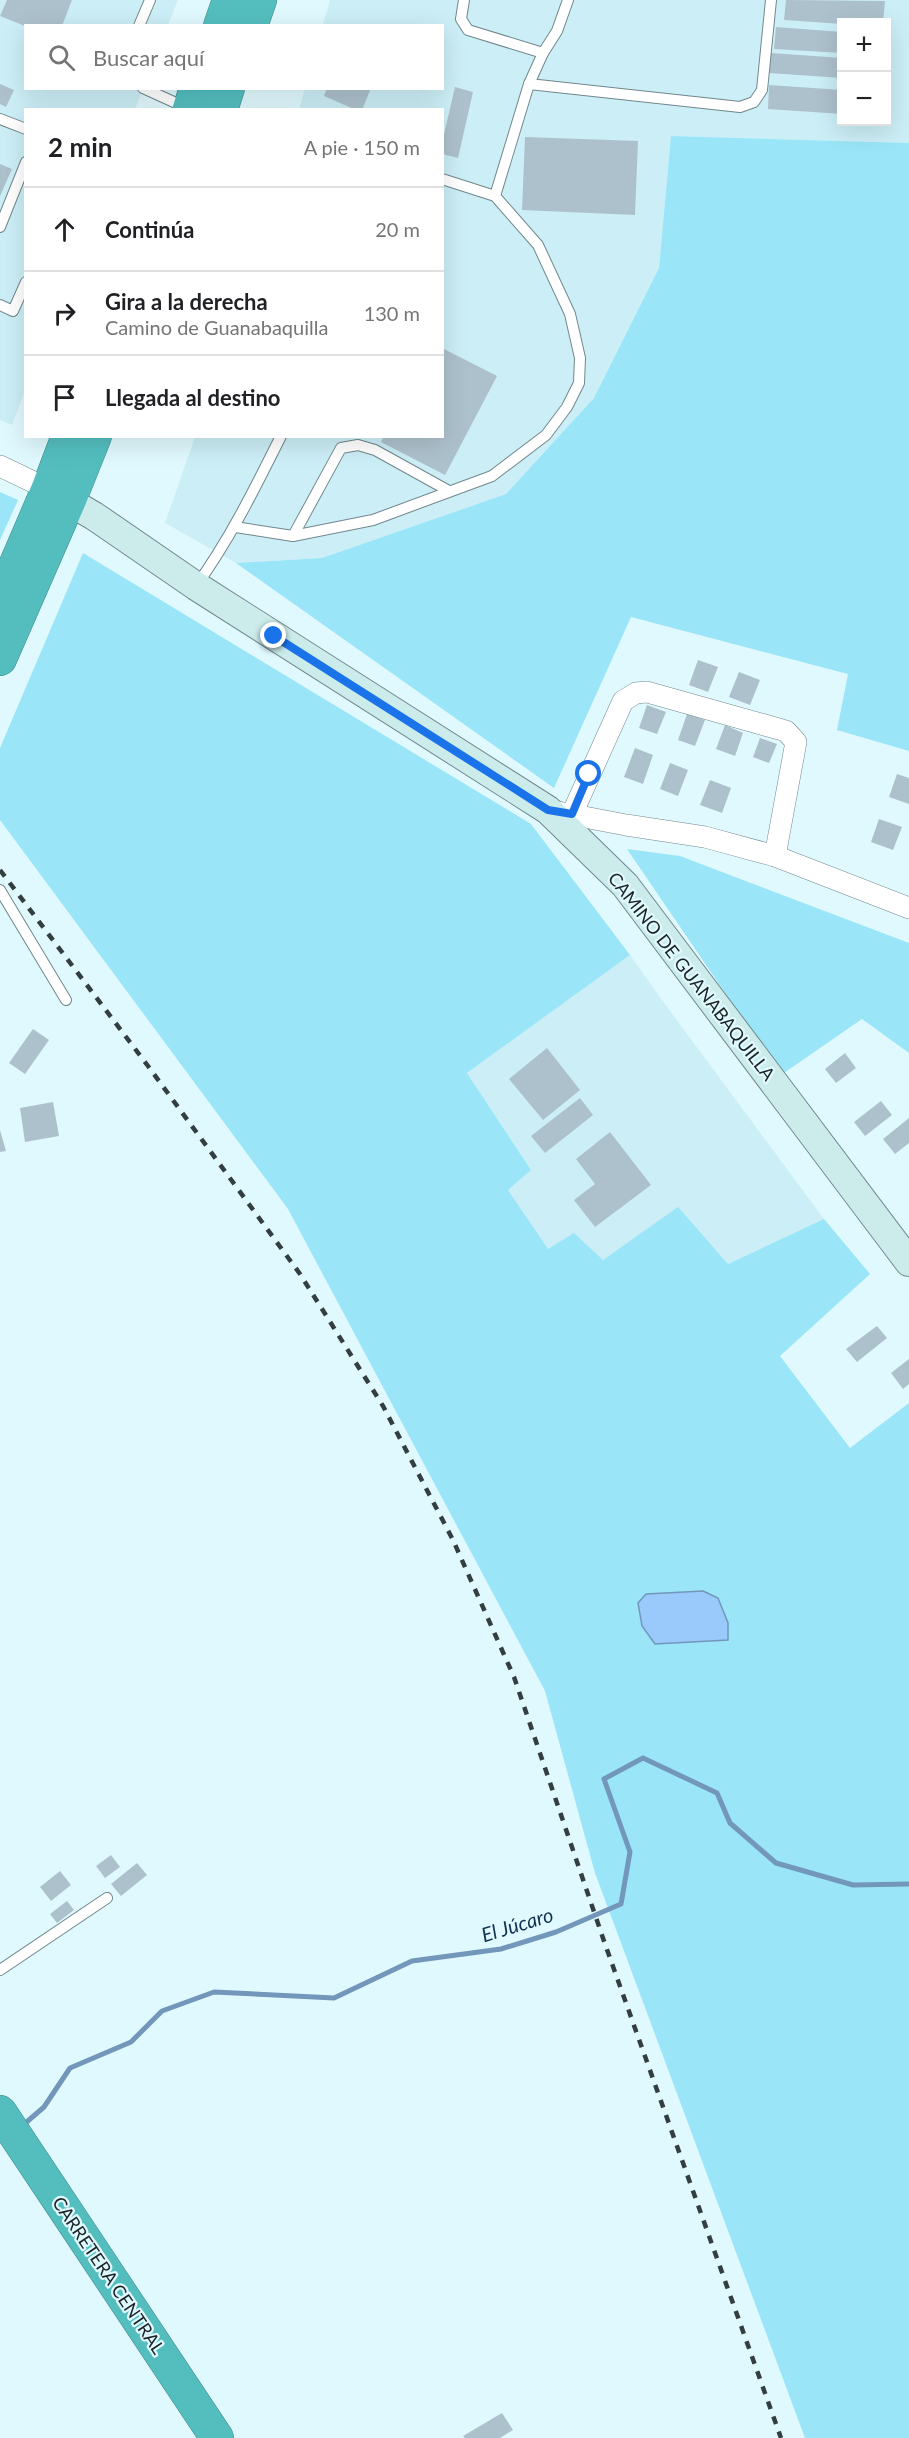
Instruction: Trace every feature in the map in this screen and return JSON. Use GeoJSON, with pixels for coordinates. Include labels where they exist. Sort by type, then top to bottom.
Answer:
{"type":"FeatureCollection","features":[{"type":"Feature","properties":{"kind":"highway"},"geometry":{"type":"LineString","coordinates":[[232,5],[249,24]]}},
{"type":"Feature","properties":{"kind":"highway"},"geometry":{"type":"LineString","coordinates":[[189,108],[195,90]]}},
{"type":"Feature","properties":{"kind":"highway"},"geometry":{"type":"LineString","coordinates":[[222,108],[227,90]]}},
{"type":"Feature","properties":{"kind":"highway"},"geometry":{"type":"LineString","coordinates":[[0,659],[59,495],[68,438]]}},
{"type":"Feature","properties":{"kind":"highway"},"geometry":{"type":"LineString","coordinates":[[0,601],[94,438]]}},
{"type":"Feature","properties":{"kind":"highway","name":"CARRETERA CENTRAL"},"geometry":{"type":"LineString","coordinates":[[1,2113],[218,2438]]}},
{"type":"Feature","properties":{"kind":"street","name":"CAMINO DE GUANABAQUILLA"},"geometry":{"type":"LineString","coordinates":[[0,466],[59,495],[196,586],[560,812],[625,885],[909,1262]]}},
{"type":"Feature","properties":{"kind":"street"},"geometry":{"type":"LineString","coordinates":[[775,856],[796,742],[786,731],[647,693],[636,693],[624,701],[560,812],[705,837],[775,856],[909,908]]}},
{"type":"Feature","properties":{"kind":"lane"},"geometry":{"type":"LineString","coordinates":[[140,24],[150,0]]}},
{"type":"Feature","properties":{"kind":"lane"},"geometry":{"type":"LineString","coordinates":[[464,0],[461,18],[468,30],[543,53]]}},
{"type":"Feature","properties":{"kind":"lane"},"geometry":{"type":"LineString","coordinates":[[495,196],[529,84],[543,53],[557,31],[568,0]]}},
{"type":"Feature","properties":{"kind":"lane"},"geometry":{"type":"LineString","coordinates":[[529,84],[740,106],[754,102],[762,90],[771,0]]}},
{"type":"Feature","properties":{"kind":"lane"},"geometry":{"type":"LineString","coordinates":[[147,90],[187,108]]}},
{"type":"Feature","properties":{"kind":"lane"},"geometry":{"type":"LineString","coordinates":[[0,119],[24,128]]}},
{"type":"Feature","properties":{"kind":"lane"},"geometry":{"type":"LineString","coordinates":[[0,227],[24,167]]}},
{"type":"Feature","properties":{"kind":"lane"},"geometry":{"type":"LineString","coordinates":[[235,527],[293,536],[373,520],[492,476],[546,435],[567,407],[579,383],[580,358],[570,314],[538,245],[495,196],[444,180]]}},
{"type":"Feature","properties":{"kind":"lane"},"geometry":{"type":"LineString","coordinates":[[0,305],[13,311],[24,286]]}},
{"type":"Feature","properties":{"kind":"lane"},"geometry":{"type":"LineString","coordinates":[[196,586],[235,527],[280,438]]}},
{"type":"Feature","properties":{"kind":"lane"},"geometry":{"type":"LineString","coordinates":[[293,536],[341,448],[358,445],[375,450],[449,491]]}},
{"type":"Feature","properties":{"kind":"lane"},"geometry":{"type":"LineString","coordinates":[[0,891],[66,1000]]}},
{"type":"Feature","properties":{"kind":"lane"},"geometry":{"type":"LineString","coordinates":[[0,1970],[107,1898]]}},
{"type":"Feature","properties":{"kind":"shaded area"},"geometry":{"type":"Polygon","coordinates":[[[0,0],[178,0],[168,24],[24,24],[24,90],[143,90],[135,108],[24,108],[24,394],[12,425],[0,420],[0,0]]]}},
{"type":"Feature","properties":{"kind":"shaded area"},"geometry":{"type":"Polygon","coordinates":[[[330,0],[909,0],[909,143],[671,136],[659,268],[594,398],[506,494],[322,558],[236,563],[165,523],[195,438],[444,438],[444,108],[299,108],[305,90],[444,90],[444,24],[323,24],[330,0]]]}},
{"type":"Feature","properties":{"kind":"shaded area"},"geometry":{"type":"Polygon","coordinates":[[[671,136],[909,143],[909,751],[837,730],[848,674],[631,617],[554,788],[236,563],[322,558],[506,494],[594,398],[659,268],[671,136]]]}},
{"type":"Feature","properties":{"kind":"shaded area"},"geometry":{"type":"Polygon","coordinates":[[[0,492],[18,500],[0,540],[0,492]]]}},
{"type":"Feature","properties":{"kind":"shaded area"},"geometry":{"type":"Polygon","coordinates":[[[83,553],[531,824],[630,955],[467,1073],[531,1170],[508,1190],[548,1249],[574,1233],[603,1260],[678,1207],[728,1264],[824,1219],[870,1274],[780,1356],[850,1448],[909,1403],[909,2438],[805,2438],[595,1873],[545,1691],[288,1209],[0,820],[0,748],[83,553]]]}},
{"type":"Feature","properties":{"kind":"shaded area"},"geometry":{"type":"Polygon","coordinates":[[[627,849],[680,856],[909,943],[909,1053],[862,1019],[781,1075],[627,849]]]}},
{"type":"Feature","properties":{"kind":"shaded area"},"geometry":{"type":"Polygon","coordinates":[[[630,955],[824,1219],[728,1264],[678,1208],[603,1260],[548,1249],[508,1190],[531,1170],[467,1073],[630,955]]]}},
{"type":"Feature","properties":{"kind":"shaded area"},"geometry":{"type":"Polygon","coordinates":[[[703,1591],[718,1598],[728,1623],[728,1640],[655,1644],[642,1626],[638,1603],[646,1594],[703,1591]]]}},
{"type":"Feature","properties":{"kind":"building"},"geometry":{"type":"Polygon","coordinates":[[[7,0],[72,0],[63,24],[24,26],[0,16],[7,0]]]}},
{"type":"Feature","properties":{"kind":"building"},"geometry":{"type":"Polygon","coordinates":[[[786,0],[885,1],[883,18],[837,18],[837,24],[784,20],[786,0]]]}},
{"type":"Feature","properties":{"kind":"building"},"geometry":{"type":"Polygon","coordinates":[[[776,27],[837,32],[837,53],[774,49],[776,27]]]}},
{"type":"Feature","properties":{"kind":"building"},"geometry":{"type":"Polygon","coordinates":[[[771,53],[837,58],[837,78],[769,73],[771,53]]]}},
{"type":"Feature","properties":{"kind":"building"},"geometry":{"type":"Polygon","coordinates":[[[0,84],[14,90],[6,107],[0,104],[0,84]]]}},
{"type":"Feature","properties":{"kind":"building"},"geometry":{"type":"Polygon","coordinates":[[[769,85],[837,90],[837,114],[768,109],[769,85]]]}},
{"type":"Feature","properties":{"kind":"building"},"geometry":{"type":"Polygon","coordinates":[[[455,87],[473,92],[458,158],[444,154],[444,134],[455,87]]]}},
{"type":"Feature","properties":{"kind":"building"},"geometry":{"type":"Polygon","coordinates":[[[326,90],[370,90],[363,108],[351,108],[324,96],[326,90]]]}},
{"type":"Feature","properties":{"kind":"building"},"geometry":{"type":"Polygon","coordinates":[[[525,137],[638,141],[635,215],[522,210],[525,137]]]}},
{"type":"Feature","properties":{"kind":"building"},"geometry":{"type":"Polygon","coordinates":[[[0,164],[12,169],[0,196],[0,164]]]}},
{"type":"Feature","properties":{"kind":"building"},"geometry":{"type":"Polygon","coordinates":[[[444,349],[497,376],[445,475],[381,442],[383,438],[444,438],[444,349]]]}},
{"type":"Feature","properties":{"kind":"building"},"geometry":{"type":"Polygon","coordinates":[[[698,660],[718,667],[708,692],[689,685],[698,660]]]}},
{"type":"Feature","properties":{"kind":"building"},"geometry":{"type":"Polygon","coordinates":[[[739,672],[760,680],[750,705],[729,697],[739,672]]]}},
{"type":"Feature","properties":{"kind":"building"},"geometry":{"type":"Polygon","coordinates":[[[647,705],[666,712],[657,734],[639,728],[647,705]]]}},
{"type":"Feature","properties":{"kind":"building"},"geometry":{"type":"Polygon","coordinates":[[[687,714],[705,720],[695,746],[678,740],[687,714]]]}},
{"type":"Feature","properties":{"kind":"building"},"geometry":{"type":"Polygon","coordinates":[[[725,725],[743,733],[735,756],[716,749],[725,725]]]}},
{"type":"Feature","properties":{"kind":"building"},"geometry":{"type":"Polygon","coordinates":[[[760,738],[777,744],[769,763],[753,757],[760,738]]]}},
{"type":"Feature","properties":{"kind":"building"},"geometry":{"type":"Polygon","coordinates":[[[635,748],[653,755],[643,784],[624,777],[635,748]]]}},
{"type":"Feature","properties":{"kind":"building"},"geometry":{"type":"Polygon","coordinates":[[[670,763],[688,770],[678,796],[660,789],[670,763]]]}},
{"type":"Feature","properties":{"kind":"building"},"geometry":{"type":"Polygon","coordinates":[[[897,774],[909,778],[909,804],[889,797],[897,774]]]}},
{"type":"Feature","properties":{"kind":"building"},"geometry":{"type":"Polygon","coordinates":[[[710,780],[731,788],[722,813],[700,805],[710,780]]]}},
{"type":"Feature","properties":{"kind":"building"},"geometry":{"type":"Polygon","coordinates":[[[879,819],[902,827],[893,850],[871,842],[879,819]]]}},
{"type":"Feature","properties":{"kind":"building"},"geometry":{"type":"Polygon","coordinates":[[[33,1029],[49,1040],[25,1074],[9,1063],[33,1029]]]}},
{"type":"Feature","properties":{"kind":"building"},"geometry":{"type":"Polygon","coordinates":[[[547,1048],[580,1090],[543,1120],[509,1079],[547,1048]]]}},
{"type":"Feature","properties":{"kind":"building"},"geometry":{"type":"Polygon","coordinates":[[[845,1053],[856,1068],[836,1083],[825,1069],[845,1053]]]}},
{"type":"Feature","properties":{"kind":"building"},"geometry":{"type":"Polygon","coordinates":[[[580,1098],[593,1115],[545,1153],[531,1136],[580,1098]]]}},
{"type":"Feature","properties":{"kind":"building"},"geometry":{"type":"Polygon","coordinates":[[[881,1101],[892,1115],[865,1136],[854,1122],[881,1101]]]}},
{"type":"Feature","properties":{"kind":"building"},"geometry":{"type":"Polygon","coordinates":[[[53,1102],[59,1136],[25,1142],[20,1108],[53,1102]]]}},
{"type":"Feature","properties":{"kind":"building"},"geometry":{"type":"Polygon","coordinates":[[[909,1118],[909,1143],[895,1154],[883,1139],[909,1118]]]}},
{"type":"Feature","properties":{"kind":"building"},"geometry":{"type":"Polygon","coordinates":[[[0,1130],[6,1151],[0,1152],[0,1130]]]}},
{"type":"Feature","properties":{"kind":"building"},"geometry":{"type":"Polygon","coordinates":[[[610,1132],[651,1185],[595,1227],[574,1200],[595,1184],[576,1159],[610,1132]]]}},
{"type":"Feature","properties":{"kind":"building"},"geometry":{"type":"Polygon","coordinates":[[[877,1326],[887,1338],[857,1362],[846,1349],[877,1326]]]}},
{"type":"Feature","properties":{"kind":"building"},"geometry":{"type":"Polygon","coordinates":[[[909,1359],[909,1384],[903,1389],[891,1373],[909,1359]]]}},
{"type":"Feature","properties":{"kind":"building"},"geometry":{"type":"Polygon","coordinates":[[[111,1855],[120,1867],[105,1878],[96,1866],[111,1855]]]}},
{"type":"Feature","properties":{"kind":"building"},"geometry":{"type":"Polygon","coordinates":[[[137,1863],[147,1875],[121,1896],[111,1884],[137,1863]]]}},
{"type":"Feature","properties":{"kind":"building"},"geometry":{"type":"Polygon","coordinates":[[[60,1871],[71,1885],[51,1901],[40,1887],[60,1871]]]}},
{"type":"Feature","properties":{"kind":"building"},"geometry":{"type":"Polygon","coordinates":[[[67,1901],[74,1910],[57,1923],[50,1914],[67,1901]]]}},
{"type":"Feature","properties":{"kind":"building"},"geometry":{"type":"Polygon","coordinates":[[[502,2413],[513,2430],[500,2438],[465,2438],[463,2436],[502,2413]]]}},
{"type":"Feature","properties":{"kind":"waterway","name":"El Júcaro"},"geometry":{"type":"LineString","coordinates":[[22,2126],[44,2107],[70,2068],[131,2042],[162,2011],[214,1992],[334,1998],[412,1961],[501,1949],[556,1932],[621,1904],[630,1852],[604,1779],[643,1758],[717,1793],[730,1823],[776,1863],[853,1885],[909,1884]]}},
{"type":"Feature","properties":{"kind":"railway"},"geometry":{"type":"LineString","coordinates":[[0,870],[148,1066],[300,1274],[383,1406],[453,1540],[514,1677],[605,1944],[781,2438]]}},
{"type":"Feature","properties":{"kind":"route"},"geometry":{"type":"LineString","coordinates":[[274,636],[548,810],[572,814],[589,774]]}}]}
